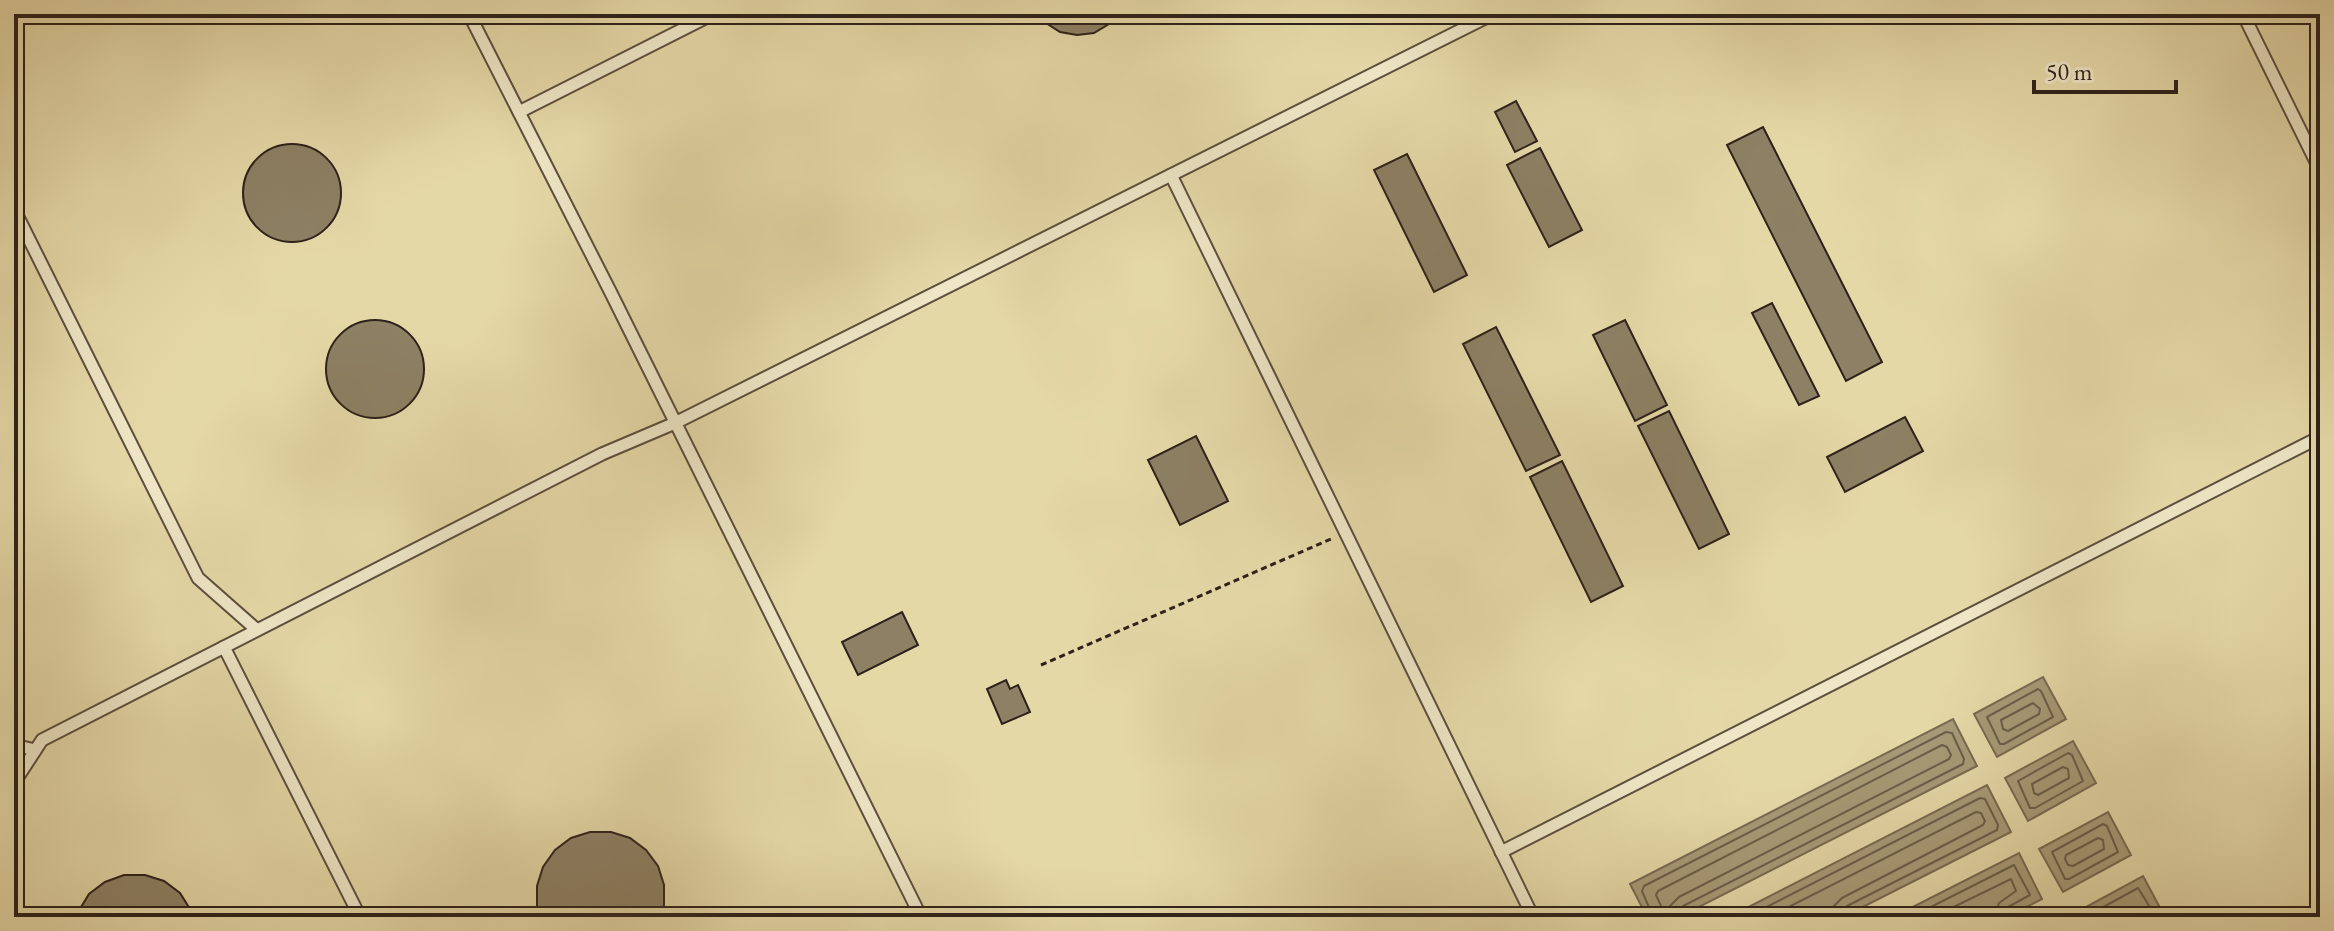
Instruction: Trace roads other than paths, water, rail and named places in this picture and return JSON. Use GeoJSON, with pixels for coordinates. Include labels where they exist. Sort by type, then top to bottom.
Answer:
{"type":"FeatureCollection","features":[{"type":"Feature","properties":{"kind":"lane"},"geometry":{"type":"LineString","coordinates":[[469,14],[921,917]]}},
{"type":"Feature","properties":{"kind":"lane"},"geometry":{"type":"LineString","coordinates":[[519,112],[713,14]]}},
{"type":"Feature","properties":{"kind":"lane"},"geometry":{"type":"LineString","coordinates":[[14,783],[42,740],[602,454],[675,423],[1493,14]]}},
{"type":"Feature","properties":{"kind":"lane"},"geometry":{"type":"LineString","coordinates":[[2243,14],[2320,170]]}},
{"type":"Feature","properties":{"kind":"lane"},"geometry":{"type":"LineString","coordinates":[[1171,175],[1533,917]]}},
{"type":"Feature","properties":{"kind":"lane"},"geometry":{"type":"LineString","coordinates":[[14,209],[198,578],[257,630]]}},
{"type":"Feature","properties":{"kind":"lane"},"geometry":{"type":"LineString","coordinates":[[1501,852],[2320,437]]}},
{"type":"Feature","properties":{"kind":"lane"},"geometry":{"type":"LineString","coordinates":[[224,647],[360,917]]}},
{"type":"Feature","properties":{"kind":"lane"},"geometry":{"type":"LineString","coordinates":[[14,745],[35,750]]}},
{"type":"Feature","properties":{"kind":"water"},"geometry":{"type":"Polygon","coordinates":[[[2043,677],[2066,719],[1997,757],[1974,714],[2043,677]]]}},
{"type":"Feature","properties":{"kind":"water"},"geometry":{"type":"Polygon","coordinates":[[[1953,719],[1977,766],[1679,917],[1647,917],[1630,884],[1953,719]]]}},
{"type":"Feature","properties":{"kind":"water"},"geometry":{"type":"Polygon","coordinates":[[[2073,741],[2096,783],[2028,821],[2005,778],[2073,741]]]}},
{"type":"Feature","properties":{"kind":"water"},"geometry":{"type":"Polygon","coordinates":[[[1987,785],[2011,832],[1843,917],[1729,917],[1987,785]]]}},
{"type":"Feature","properties":{"kind":"water"},"geometry":{"type":"Polygon","coordinates":[[[2108,812],[2131,855],[2063,892],[2039,849],[2108,812]]]}},
{"type":"Feature","properties":{"kind":"water"},"geometry":{"type":"Polygon","coordinates":[[[2019,853],[2042,899],[2007,917],[1893,917],[2019,853]]]}},
{"type":"Feature","properties":{"kind":"water"},"geometry":{"type":"Polygon","coordinates":[[[2143,876],[2165,917],[2077,917],[2075,913],[2143,876]]]}}]}
